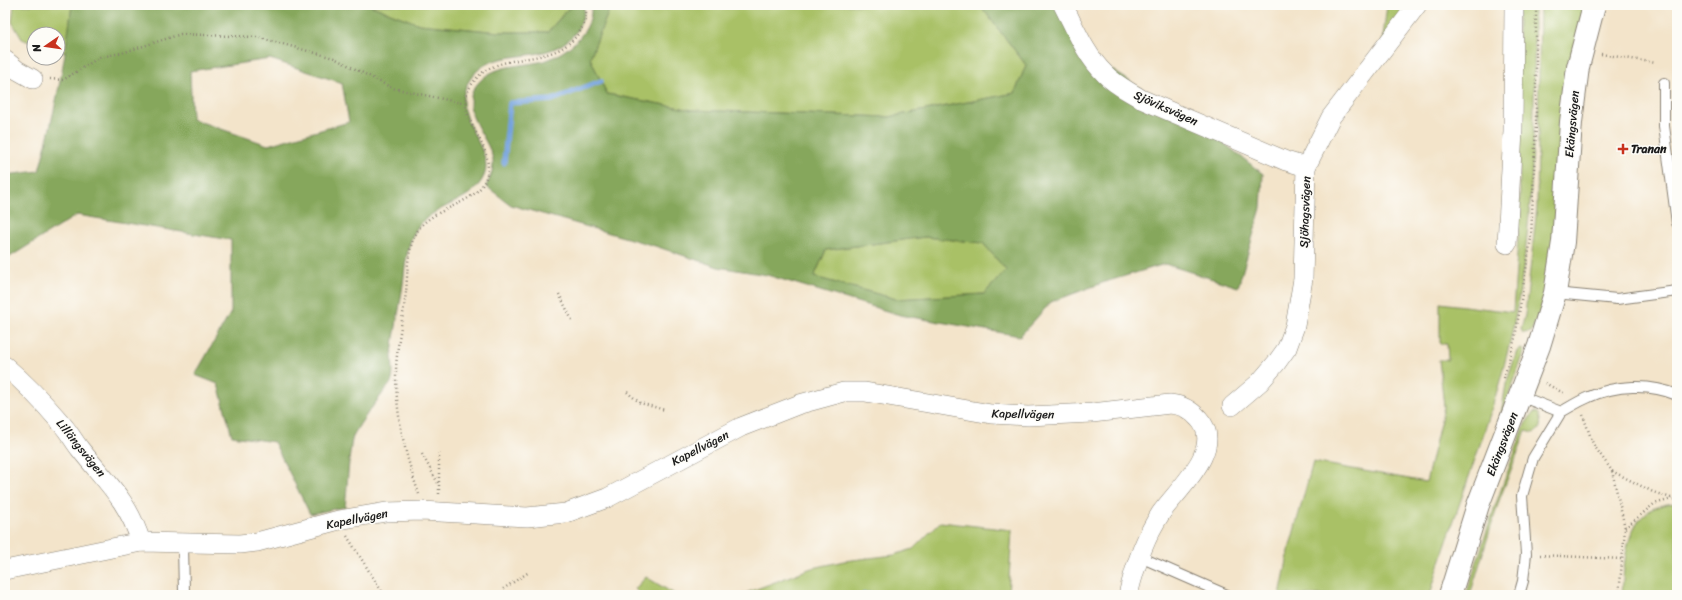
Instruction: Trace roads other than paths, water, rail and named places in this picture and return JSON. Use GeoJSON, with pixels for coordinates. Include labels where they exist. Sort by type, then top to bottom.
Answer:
{"type":"FeatureCollection","features":[{"type":"Feature","properties":{"kind":"street","name":"Sjöviksvägen"},"geometry":{"type":"LineString","coordinates":[[1063,5],[1095,63],[1105,75],[1121,87],[1141,98],[1286,161],[1306,167]]}},
{"type":"Feature","properties":{"kind":"street","name":"Sjöhagsvägen"},"geometry":{"type":"LineString","coordinates":[[1232,406],[1260,382],[1277,362],[1287,348],[1294,326],[1303,279],[1306,167],[1330,117],[1417,5]]}},
{"type":"Feature","properties":{"kind":"street"},"geometry":{"type":"LineString","coordinates":[[1507,244],[1513,131],[1514,5]]}},
{"type":"Feature","properties":{"kind":"street","name":"Ekängsvägen"},"geometry":{"type":"LineString","coordinates":[[1450,595],[1478,505],[1539,346],[1555,293],[1564,242],[1571,122],[1578,67],[1594,5]]}},
{"type":"Feature","properties":{"kind":"street"},"geometry":{"type":"LineString","coordinates":[[5,60],[17,70],[33,78]]}},
{"type":"Feature","properties":{"kind":"street","name":"Lillängsvägen"},"geometry":{"type":"LineString","coordinates":[[5,366],[30,388],[61,423],[79,448],[120,496],[136,524],[141,542]]}},
{"type":"Feature","properties":{"kind":"street","name":"Kapellvägen"},"geometry":{"type":"LineString","coordinates":[[5,570],[141,542],[183,544],[240,544],[257,542],[339,520],[386,512],[439,512],[527,517],[566,513],[607,498],[741,427],[800,404],[844,392],[865,392],[991,414],[1028,416],[1092,413],[1161,404],[1180,405],[1192,411],[1202,422],[1208,438],[1206,450],[1194,470],[1161,513],[1146,539],[1133,574],[1128,595]]}},
{"type":"Feature","properties":{"kind":"lane"},"geometry":{"type":"LineString","coordinates":[[1664,83],[1664,126],[1677,223]]}},
{"type":"Feature","properties":{"kind":"lane"},"geometry":{"type":"LineString","coordinates":[[1555,293],[1617,299],[1677,291]]}},
{"type":"Feature","properties":{"kind":"lane"},"geometry":{"type":"LineString","coordinates":[[1519,595],[1523,581],[1526,554],[1522,496],[1533,458],[1561,412],[1589,397],[1615,389],[1647,386],[1666,390],[1677,395]]}},
{"type":"Feature","properties":{"kind":"lane"},"geometry":{"type":"LineString","coordinates":[[1520,396],[1561,412]]}},
{"type":"Feature","properties":{"kind":"lane"},"geometry":{"type":"LineString","coordinates":[[183,544],[184,593]]}},
{"type":"Feature","properties":{"kind":"lane"},"geometry":{"type":"LineString","coordinates":[[1140,557],[1227,595]]}},
{"type":"Feature","properties":{"kind":"waterway"},"geometry":{"type":"LineString","coordinates":[[504,163],[510,103],[552,100],[601,81]]}},
{"type":"Feature","properties":{"kind":"waterway"},"geometry":{"type":"LineString","coordinates":[[864,595],[896,595]]}},
{"type":"Feature","properties":{"kind":"place","name":"Tranan"},"geometry":{"type":"Point","coordinates":[1623,149]}}]}
